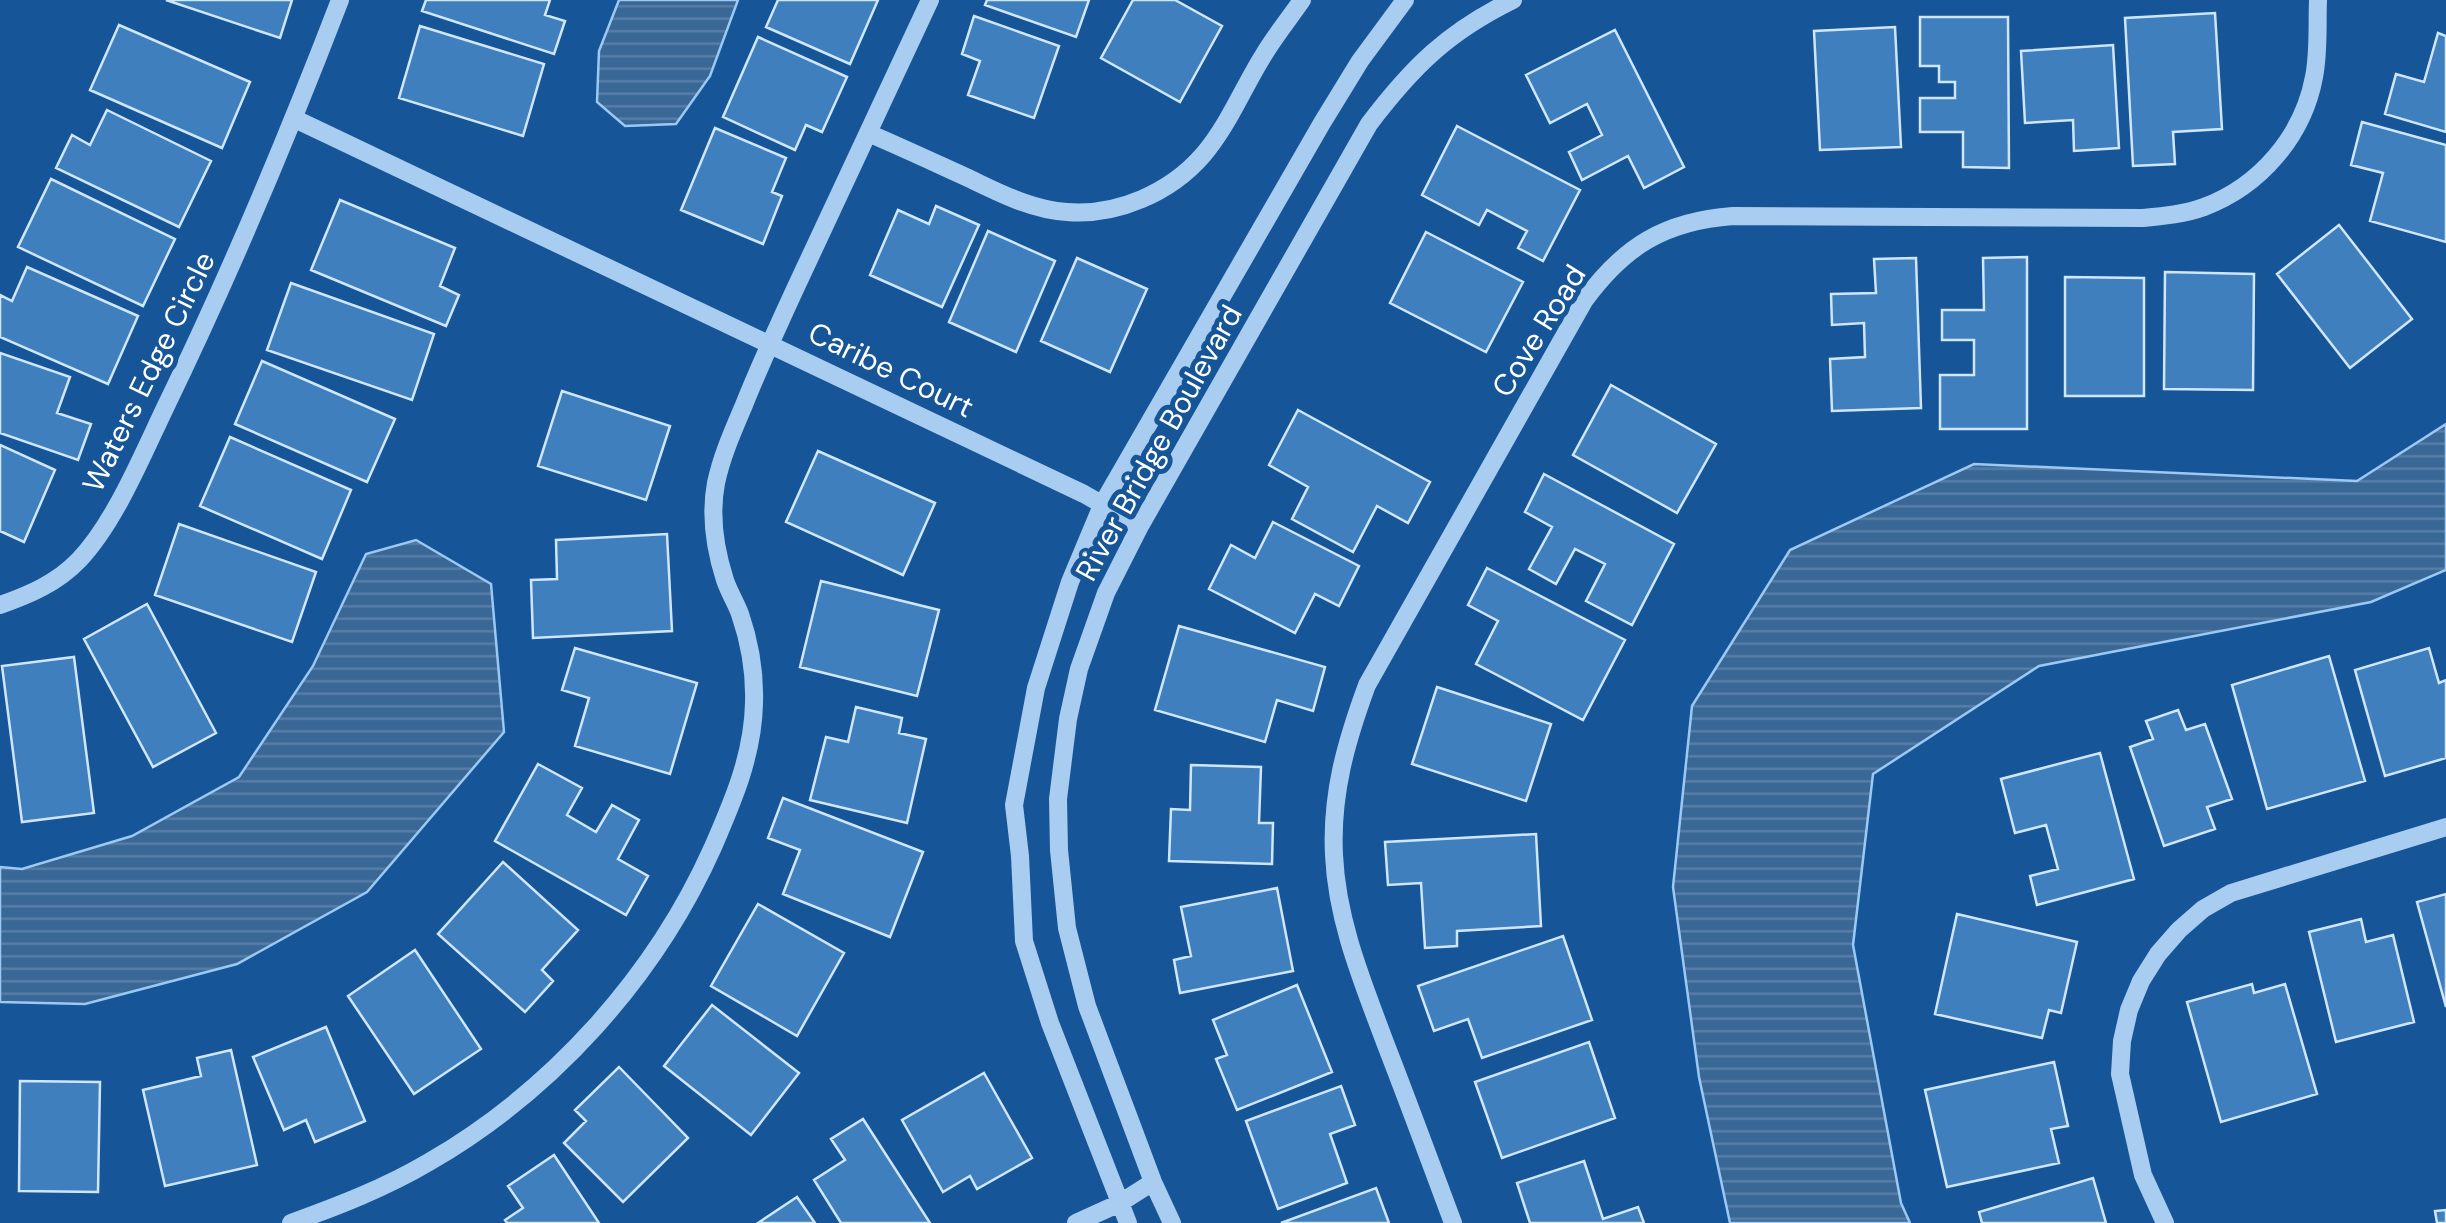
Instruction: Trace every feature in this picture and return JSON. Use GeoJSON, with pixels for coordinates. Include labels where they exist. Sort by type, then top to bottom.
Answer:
{"type":"FeatureCollection","features":[{"type":"Feature","properties":{"kind":"street","name":"Waters Edge Circle"},"geometry":{"type":"LineString","coordinates":[[0,605],[53,582],[96,540],[133,474],[218,298],[295,119],[340,0]]}},
{"type":"Feature","properties":{"kind":"street","name":"Caribe Court"},"geometry":{"type":"LineString","coordinates":[[930,0],[770,343],[1102,503],[1140,526]]}},
{"type":"Feature","properties":{"kind":"street"},"geometry":{"type":"LineString","coordinates":[[868,132],[1010,198],[1038,207],[1096,212],[1134,203],[1184,174],[1205,153],[1264,53],[1302,0]]}},
{"type":"Feature","properties":{"kind":"street","name":"River Bridge Boulevard"},"geometry":{"type":"LineString","coordinates":[[1128,1223],[1050,1023],[1024,940],[1014,805],[1036,688],[1070,582],[1102,503],[1322,123],[1405,0]]}},
{"type":"Feature","properties":{"kind":"street","name":"River Bridge Boulevard"},"geometry":{"type":"LineString","coordinates":[[1164,1220],[1087,1006],[1068,928],[1058,850],[1058,798],[1079,669],[1106,593],[1140,526],[1369,124],[1400,82],[1437,46],[1478,17],[1513,0]]}},
{"type":"Feature","properties":{"kind":"street","name":"Cove Road"},"geometry":{"type":"LineString","coordinates":[[1453,1223],[1357,968],[1341,913],[1334,855],[1336,797],[1347,740],[1368,685],[1584,301],[1601,277],[1647,239],[1704,218],[2143,218],[2202,208],[2230,196],[2254,178],[2276,157],[2293,132],[2306,106],[2314,76],[2318,0]]}},
{"type":"Feature","properties":{"kind":"street"},"geometry":{"type":"LineString","coordinates":[[291,1223],[347,1203],[429,1162],[504,1111],[573,1050],[633,982],[698,879],[746,765],[754,704],[748,643],[717,552],[715,488],[722,457],[770,343],[295,119]]}},
{"type":"Feature","properties":{"kind":"street"},"geometry":{"type":"LineString","coordinates":[[2165,1223],[2144,1175],[2120,1074],[2129,1010],[2158,954],[2203,909],[2231,893],[2446,827]]}},
{"type":"Feature","properties":{"kind":"street"},"geometry":{"type":"LineString","coordinates":[[1076,1223],[1153,1182]]}},
{"type":"Feature","properties":{"kind":"water"},"geometry":{"type":"Polygon","coordinates":[[[619,0],[738,0],[710,76],[676,124],[625,126],[597,102],[599,51],[619,0]]]}},
{"type":"Feature","properties":{"kind":"water"},"geometry":{"type":"Polygon","coordinates":[[[2446,424],[2446,570],[2371,602],[2039,666],[1873,774],[1853,945],[1901,1203],[1910,1223],[1730,1223],[1699,1077],[1673,887],[1692,706],[1790,550],[1974,464],[2357,481],[2446,424]]]}},
{"type":"Feature","properties":{"kind":"water"},"geometry":{"type":"Polygon","coordinates":[[[416,540],[491,584],[504,732],[367,892],[237,964],[85,1004],[0,1002],[0,867],[22,869],[132,836],[239,777],[313,666],[366,554],[416,540]]]}},
{"type":"Feature","properties":{"kind":"building"},"geometry":{"type":"Polygon","coordinates":[[[166,0],[292,0],[280,38],[166,0]]]}},
{"type":"Feature","properties":{"kind":"building"},"geometry":{"type":"Polygon","coordinates":[[[426,0],[550,0],[545,15],[565,21],[554,54],[422,11],[426,0]]]}},
{"type":"Feature","properties":{"kind":"building"},"geometry":{"type":"Polygon","coordinates":[[[778,0],[878,0],[850,64],[766,27],[778,0]]]}},
{"type":"Feature","properties":{"kind":"building"},"geometry":{"type":"Polygon","coordinates":[[[987,0],[1089,0],[1076,37],[985,5],[987,0]]]}},
{"type":"Feature","properties":{"kind":"building"},"geometry":{"type":"Polygon","coordinates":[[[1133,0],[1175,0],[1222,26],[1180,102],[1101,58],[1133,0]]]}},
{"type":"Feature","properties":{"kind":"building"},"geometry":{"type":"Polygon","coordinates":[[[2215,13],[2222,129],[2173,132],[2175,164],[2133,166],[2125,18],[2215,13]]]}},
{"type":"Feature","properties":{"kind":"building"},"geometry":{"type":"Polygon","coordinates":[[[974,16],[1059,46],[1034,118],[968,95],[980,61],[962,54],[974,16]]]}},
{"type":"Feature","properties":{"kind":"building"},"geometry":{"type":"Polygon","coordinates":[[[1920,17],[2008,17],[2009,168],[1963,167],[1963,132],[1920,132],[1920,98],[1955,98],[1955,82],[1939,82],[1939,66],[1920,66],[1920,17]]]}},
{"type":"Feature","properties":{"kind":"building"},"geometry":{"type":"Polygon","coordinates":[[[119,25],[250,82],[222,148],[90,90],[119,25]]]}},
{"type":"Feature","properties":{"kind":"building"},"geometry":{"type":"Polygon","coordinates":[[[420,26],[544,64],[523,136],[399,98],[420,26]]]}},
{"type":"Feature","properties":{"kind":"building"},"geometry":{"type":"Polygon","coordinates":[[[1895,27],[1901,147],[1820,150],[1814,31],[1895,27]]]}},
{"type":"Feature","properties":{"kind":"building"},"geometry":{"type":"Polygon","coordinates":[[[1615,30],[1684,167],[1644,188],[1628,156],[1582,180],[1569,152],[1602,135],[1587,104],[1550,123],[1526,75],[1615,30]]]}},
{"type":"Feature","properties":{"kind":"building"},"geometry":{"type":"Polygon","coordinates":[[[2438,33],[2446,36],[2446,132],[2385,114],[2396,74],[2424,82],[2438,33]]]}},
{"type":"Feature","properties":{"kind":"building"},"geometry":{"type":"Polygon","coordinates":[[[758,37],[847,77],[822,132],[806,125],[795,150],[723,117],[758,37]]]}},
{"type":"Feature","properties":{"kind":"building"},"geometry":{"type":"Polygon","coordinates":[[[2113,45],[2119,148],[2074,151],[2073,120],[2025,123],[2021,51],[2113,45]]]}},
{"type":"Feature","properties":{"kind":"building"},"geometry":{"type":"Polygon","coordinates":[[[107,110],[211,161],[179,227],[56,168],[72,135],[90,145],[107,110]]]}},
{"type":"Feature","properties":{"kind":"building"},"geometry":{"type":"Polygon","coordinates":[[[2362,122],[2446,145],[2446,242],[2370,221],[2383,173],[2351,165],[2362,122]]]}},
{"type":"Feature","properties":{"kind":"building"},"geometry":{"type":"Polygon","coordinates":[[[1457,126],[1580,190],[1543,261],[1518,248],[1527,231],[1487,210],[1479,225],[1422,195],[1457,126]]]}},
{"type":"Feature","properties":{"kind":"building"},"geometry":{"type":"Polygon","coordinates":[[[715,128],[786,158],[772,192],[782,196],[763,244],[681,210],[715,128]]]}},
{"type":"Feature","properties":{"kind":"building"},"geometry":{"type":"Polygon","coordinates":[[[51,179],[175,239],[143,306],[18,247],[51,179]]]}},
{"type":"Feature","properties":{"kind":"building"},"geometry":{"type":"Polygon","coordinates":[[[340,200],[455,248],[440,286],[459,295],[446,326],[311,270],[340,200]]]}},
{"type":"Feature","properties":{"kind":"building"},"geometry":{"type":"Polygon","coordinates":[[[936,206],[979,225],[942,307],[870,275],[898,210],[929,224],[936,206]]]}},
{"type":"Feature","properties":{"kind":"building"},"geometry":{"type":"Polygon","coordinates":[[[2339,225],[2412,319],[2350,368],[2277,274],[2339,225]]]}},
{"type":"Feature","properties":{"kind":"building"},"geometry":{"type":"Polygon","coordinates":[[[988,231],[1055,261],[1016,352],[949,322],[988,231]]]}},
{"type":"Feature","properties":{"kind":"building"},"geometry":{"type":"Polygon","coordinates":[[[1426,232],[1523,282],[1486,352],[1390,303],[1426,232]]]}},
{"type":"Feature","properties":{"kind":"building"},"geometry":{"type":"Polygon","coordinates":[[[2027,257],[2027,429],[1940,429],[1940,375],[1974,375],[1974,340],[1942,340],[1942,310],[1984,310],[1983,258],[2027,257]]]}},
{"type":"Feature","properties":{"kind":"building"},"geometry":{"type":"Polygon","coordinates":[[[1077,258],[1147,289],[1110,372],[1041,341],[1077,258]]]}},
{"type":"Feature","properties":{"kind":"building"},"geometry":{"type":"Polygon","coordinates":[[[1916,258],[1921,408],[1832,411],[1830,359],[1865,357],[1864,323],[1832,325],[1831,294],[1876,293],[1874,259],[1916,258]]]}},
{"type":"Feature","properties":{"kind":"building"},"geometry":{"type":"Polygon","coordinates":[[[27,267],[138,316],[108,384],[0,337],[0,295],[12,301],[27,267]]]}},
{"type":"Feature","properties":{"kind":"building"},"geometry":{"type":"Polygon","coordinates":[[[2165,272],[2254,274],[2253,390],[2164,389],[2165,272]]]}},
{"type":"Feature","properties":{"kind":"building"},"geometry":{"type":"Polygon","coordinates":[[[2065,277],[2144,278],[2144,396],[2065,396],[2065,277]]]}},
{"type":"Feature","properties":{"kind":"building"},"geometry":{"type":"Polygon","coordinates":[[[291,283],[434,334],[412,400],[267,350],[291,283]]]}},
{"type":"Feature","properties":{"kind":"building"},"geometry":{"type":"Polygon","coordinates":[[[0,353],[70,377],[57,413],[91,424],[78,460],[0,433],[0,353]]]}},
{"type":"Feature","properties":{"kind":"building"},"geometry":{"type":"Polygon","coordinates":[[[262,361],[395,419],[367,482],[235,424],[262,361]]]}},
{"type":"Feature","properties":{"kind":"building"},"geometry":{"type":"Polygon","coordinates":[[[1611,385],[1716,444],[1677,513],[1573,455],[1611,385]]]}},
{"type":"Feature","properties":{"kind":"building"},"geometry":{"type":"Polygon","coordinates":[[[562,391],[670,426],[646,500],[538,466],[562,391]]]}},
{"type":"Feature","properties":{"kind":"building"},"geometry":{"type":"Polygon","coordinates":[[[1298,410],[1430,482],[1408,523],[1377,506],[1353,552],[1292,519],[1308,487],[1269,465],[1298,410]]]}},
{"type":"Feature","properties":{"kind":"building"},"geometry":{"type":"Polygon","coordinates":[[[230,437],[351,490],[322,559],[200,506],[230,437]]]}},
{"type":"Feature","properties":{"kind":"building"},"geometry":{"type":"Polygon","coordinates":[[[0,445],[55,470],[24,542],[0,531],[0,445]]]}},
{"type":"Feature","properties":{"kind":"building"},"geometry":{"type":"Polygon","coordinates":[[[818,451],[935,503],[903,575],[786,522],[818,451]]]}},
{"type":"Feature","properties":{"kind":"building"},"geometry":{"type":"Polygon","coordinates":[[[1544,474],[1674,544],[1632,625],[1586,601],[1605,564],[1575,549],[1556,584],[1529,569],[1552,527],[1525,512],[1544,474]]]}},
{"type":"Feature","properties":{"kind":"building"},"geometry":{"type":"Polygon","coordinates":[[[1273,522],[1359,566],[1339,606],[1315,594],[1295,633],[1209,589],[1231,545],[1255,558],[1273,522]]]}},
{"type":"Feature","properties":{"kind":"building"},"geometry":{"type":"Polygon","coordinates":[[[179,524],[316,572],[292,642],[155,595],[179,524]]]}},
{"type":"Feature","properties":{"kind":"building"},"geometry":{"type":"Polygon","coordinates":[[[667,534],[672,631],[533,638],[531,580],[557,579],[556,540],[667,534]]]}},
{"type":"Feature","properties":{"kind":"building"},"geometry":{"type":"Polygon","coordinates":[[[1487,568],[1625,640],[1583,720],[1476,664],[1498,621],[1468,605],[1487,568]]]}},
{"type":"Feature","properties":{"kind":"building"},"geometry":{"type":"Polygon","coordinates":[[[821,581],[939,610],[917,696],[800,667],[821,581]]]}},
{"type":"Feature","properties":{"kind":"building"},"geometry":{"type":"Polygon","coordinates":[[[147,604],[216,733],[153,767],[84,639],[147,604]]]}},
{"type":"Feature","properties":{"kind":"building"},"geometry":{"type":"Polygon","coordinates":[[[1179,626],[1325,667],[1313,711],[1277,700],[1265,742],[1155,710],[1179,626]]]}},
{"type":"Feature","properties":{"kind":"building"},"geometry":{"type":"Polygon","coordinates":[[[575,648],[697,683],[670,774],[575,746],[589,698],[562,690],[575,648]]]}},
{"type":"Feature","properties":{"kind":"building"},"geometry":{"type":"Polygon","coordinates":[[[2429,648],[2439,683],[2446,680],[2446,758],[2385,776],[2355,670],[2429,648]]]}},
{"type":"Feature","properties":{"kind":"building"},"geometry":{"type":"Polygon","coordinates":[[[2329,656],[2365,781],[2267,809],[2232,685],[2329,656]]]}},
{"type":"Feature","properties":{"kind":"building"},"geometry":{"type":"Polygon","coordinates":[[[74,657],[94,813],[22,822],[2,666],[74,657]]]}},
{"type":"Feature","properties":{"kind":"building"},"geometry":{"type":"Polygon","coordinates":[[[1437,687],[1551,724],[1526,801],[1412,764],[1437,687]]]}},
{"type":"Feature","properties":{"kind":"building"},"geometry":{"type":"Polygon","coordinates":[[[856,707],[902,718],[899,733],[926,739],[907,823],[810,800],[826,737],[848,742],[856,707]]]}},
{"type":"Feature","properties":{"kind":"building"},"geometry":{"type":"Polygon","coordinates":[[[2178,710],[2186,730],[2205,724],[2232,799],[2207,807],[2215,829],[2164,846],[2130,747],[2153,739],[2146,721],[2178,710]]]}},
{"type":"Feature","properties":{"kind":"building"},"geometry":{"type":"Polygon","coordinates":[[[2100,753],[2134,879],[2037,905],[2030,876],[2058,869],[2046,825],[2015,833],[2001,779],[2100,753]]]}},
{"type":"Feature","properties":{"kind":"building"},"geometry":{"type":"Polygon","coordinates":[[[538,764],[582,788],[567,815],[596,832],[612,805],[639,820],[618,859],[648,876],[626,915],[495,841],[538,764]]]}},
{"type":"Feature","properties":{"kind":"building"},"geometry":{"type":"Polygon","coordinates":[[[1191,765],[1261,767],[1259,823],[1273,823],[1272,864],[1169,861],[1171,809],[1190,810],[1191,765]]]}},
{"type":"Feature","properties":{"kind":"building"},"geometry":{"type":"Polygon","coordinates":[[[783,798],[923,852],[890,937],[783,894],[800,850],[768,838],[783,798]]]}},
{"type":"Feature","properties":{"kind":"building"},"geometry":{"type":"Polygon","coordinates":[[[1536,834],[1541,926],[1457,931],[1457,946],[1425,948],[1421,883],[1388,885],[1385,842],[1536,834]]]}},
{"type":"Feature","properties":{"kind":"building"},"geometry":{"type":"Polygon","coordinates":[[[503,862],[578,930],[542,970],[553,981],[525,1012],[438,934],[503,862]]]}},
{"type":"Feature","properties":{"kind":"building"},"geometry":{"type":"Polygon","coordinates":[[[1277,888],[1293,971],[1180,993],[1174,960],[1191,956],[1181,907],[1277,888]]]}},
{"type":"Feature","properties":{"kind":"building"},"geometry":{"type":"Polygon","coordinates":[[[2446,894],[2446,1007],[2417,902],[2446,894]]]}},
{"type":"Feature","properties":{"kind":"building"},"geometry":{"type":"Polygon","coordinates":[[[758,904],[844,953],[797,1036],[711,986],[758,904]]]}},
{"type":"Feature","properties":{"kind":"building"},"geometry":{"type":"Polygon","coordinates":[[[1957,914],[2077,942],[2061,1013],[2049,1010],[2042,1038],[1935,1014],[1957,914]]]}},
{"type":"Feature","properties":{"kind":"building"},"geometry":{"type":"Polygon","coordinates":[[[2361,919],[2366,942],[2393,935],[2414,1022],[2336,1042],[2309,932],[2361,919]]]}},
{"type":"Feature","properties":{"kind":"building"},"geometry":{"type":"Polygon","coordinates":[[[1563,936],[1592,1020],[1482,1058],[1468,1019],[1434,1031],[1418,986],[1563,936]]]}},
{"type":"Feature","properties":{"kind":"building"},"geometry":{"type":"Polygon","coordinates":[[[415,950],[481,1049],[414,1094],[348,996],[415,950]]]}},
{"type":"Feature","properties":{"kind":"building"},"geometry":{"type":"Polygon","coordinates":[[[2252,984],[2254,993],[2285,984],[2317,1094],[2221,1122],[2187,1002],[2252,984]]]}},
{"type":"Feature","properties":{"kind":"building"},"geometry":{"type":"Polygon","coordinates":[[[1297,985],[1332,1072],[1237,1110],[1216,1059],[1227,1055],[1213,1020],[1297,985]]]}},
{"type":"Feature","properties":{"kind":"building"},"geometry":{"type":"Polygon","coordinates":[[[712,1005],[799,1073],[751,1135],[664,1066],[712,1005]]]}},
{"type":"Feature","properties":{"kind":"building"},"geometry":{"type":"Polygon","coordinates":[[[326,1027],[365,1121],[315,1142],[306,1120],[284,1130],[253,1057],[326,1027]]]}},
{"type":"Feature","properties":{"kind":"building"},"geometry":{"type":"Polygon","coordinates":[[[1589,1042],[1615,1118],[1502,1158],[1475,1082],[1589,1042]]]}},
{"type":"Feature","properties":{"kind":"building"},"geometry":{"type":"Polygon","coordinates":[[[231,1050],[257,1165],[165,1186],[143,1090],[201,1076],[197,1058],[231,1050]]]}},
{"type":"Feature","properties":{"kind":"building"},"geometry":{"type":"Polygon","coordinates":[[[2054,1062],[2068,1126],[2051,1129],[2059,1163],[1947,1187],[1925,1090],[2054,1062]]]}},
{"type":"Feature","properties":{"kind":"building"},"geometry":{"type":"Polygon","coordinates":[[[619,1067],[688,1138],[623,1202],[564,1143],[586,1121],[575,1110],[619,1067]]]}},
{"type":"Feature","properties":{"kind":"building"},"geometry":{"type":"Polygon","coordinates":[[[984,1073],[1032,1158],[977,1189],[970,1176],[943,1192],[902,1120],[984,1073]]]}},
{"type":"Feature","properties":{"kind":"building"},"geometry":{"type":"Polygon","coordinates":[[[20,1081],[100,1082],[98,1192],[19,1191],[20,1081]]]}},
{"type":"Feature","properties":{"kind":"building"},"geometry":{"type":"Polygon","coordinates":[[[1341,1086],[1355,1125],[1330,1134],[1347,1183],[1278,1209],[1246,1121],[1341,1086]]]}},
{"type":"Feature","properties":{"kind":"building"},"geometry":{"type":"Polygon","coordinates":[[[863,1119],[930,1223],[841,1223],[814,1180],[845,1160],[831,1139],[863,1119]]]}},
{"type":"Feature","properties":{"kind":"building"},"geometry":{"type":"Polygon","coordinates":[[[554,1155],[599,1223],[507,1223],[505,1220],[523,1208],[508,1186],[554,1155]]]}},
{"type":"Feature","properties":{"kind":"building"},"geometry":{"type":"Polygon","coordinates":[[[1584,1161],[1603,1219],[1638,1207],[1644,1223],[1530,1223],[1517,1183],[1584,1161]]]}},
{"type":"Feature","properties":{"kind":"building"},"geometry":{"type":"Polygon","coordinates":[[[2093,1178],[2106,1223],[1982,1223],[1979,1212],[2093,1178]]]}},
{"type":"Feature","properties":{"kind":"building"},"geometry":{"type":"Polygon","coordinates":[[[1376,1188],[1389,1223],[1281,1223],[1376,1188]]]}},
{"type":"Feature","properties":{"kind":"building"},"geometry":{"type":"Polygon","coordinates":[[[797,1197],[815,1223],[758,1223],[797,1197]]]}},
{"type":"Feature","properties":{"kind":"building"},"geometry":{"type":"Polygon","coordinates":[[[2446,1210],[2446,1223],[2437,1223],[2435,1211],[2446,1210]]]}}]}
